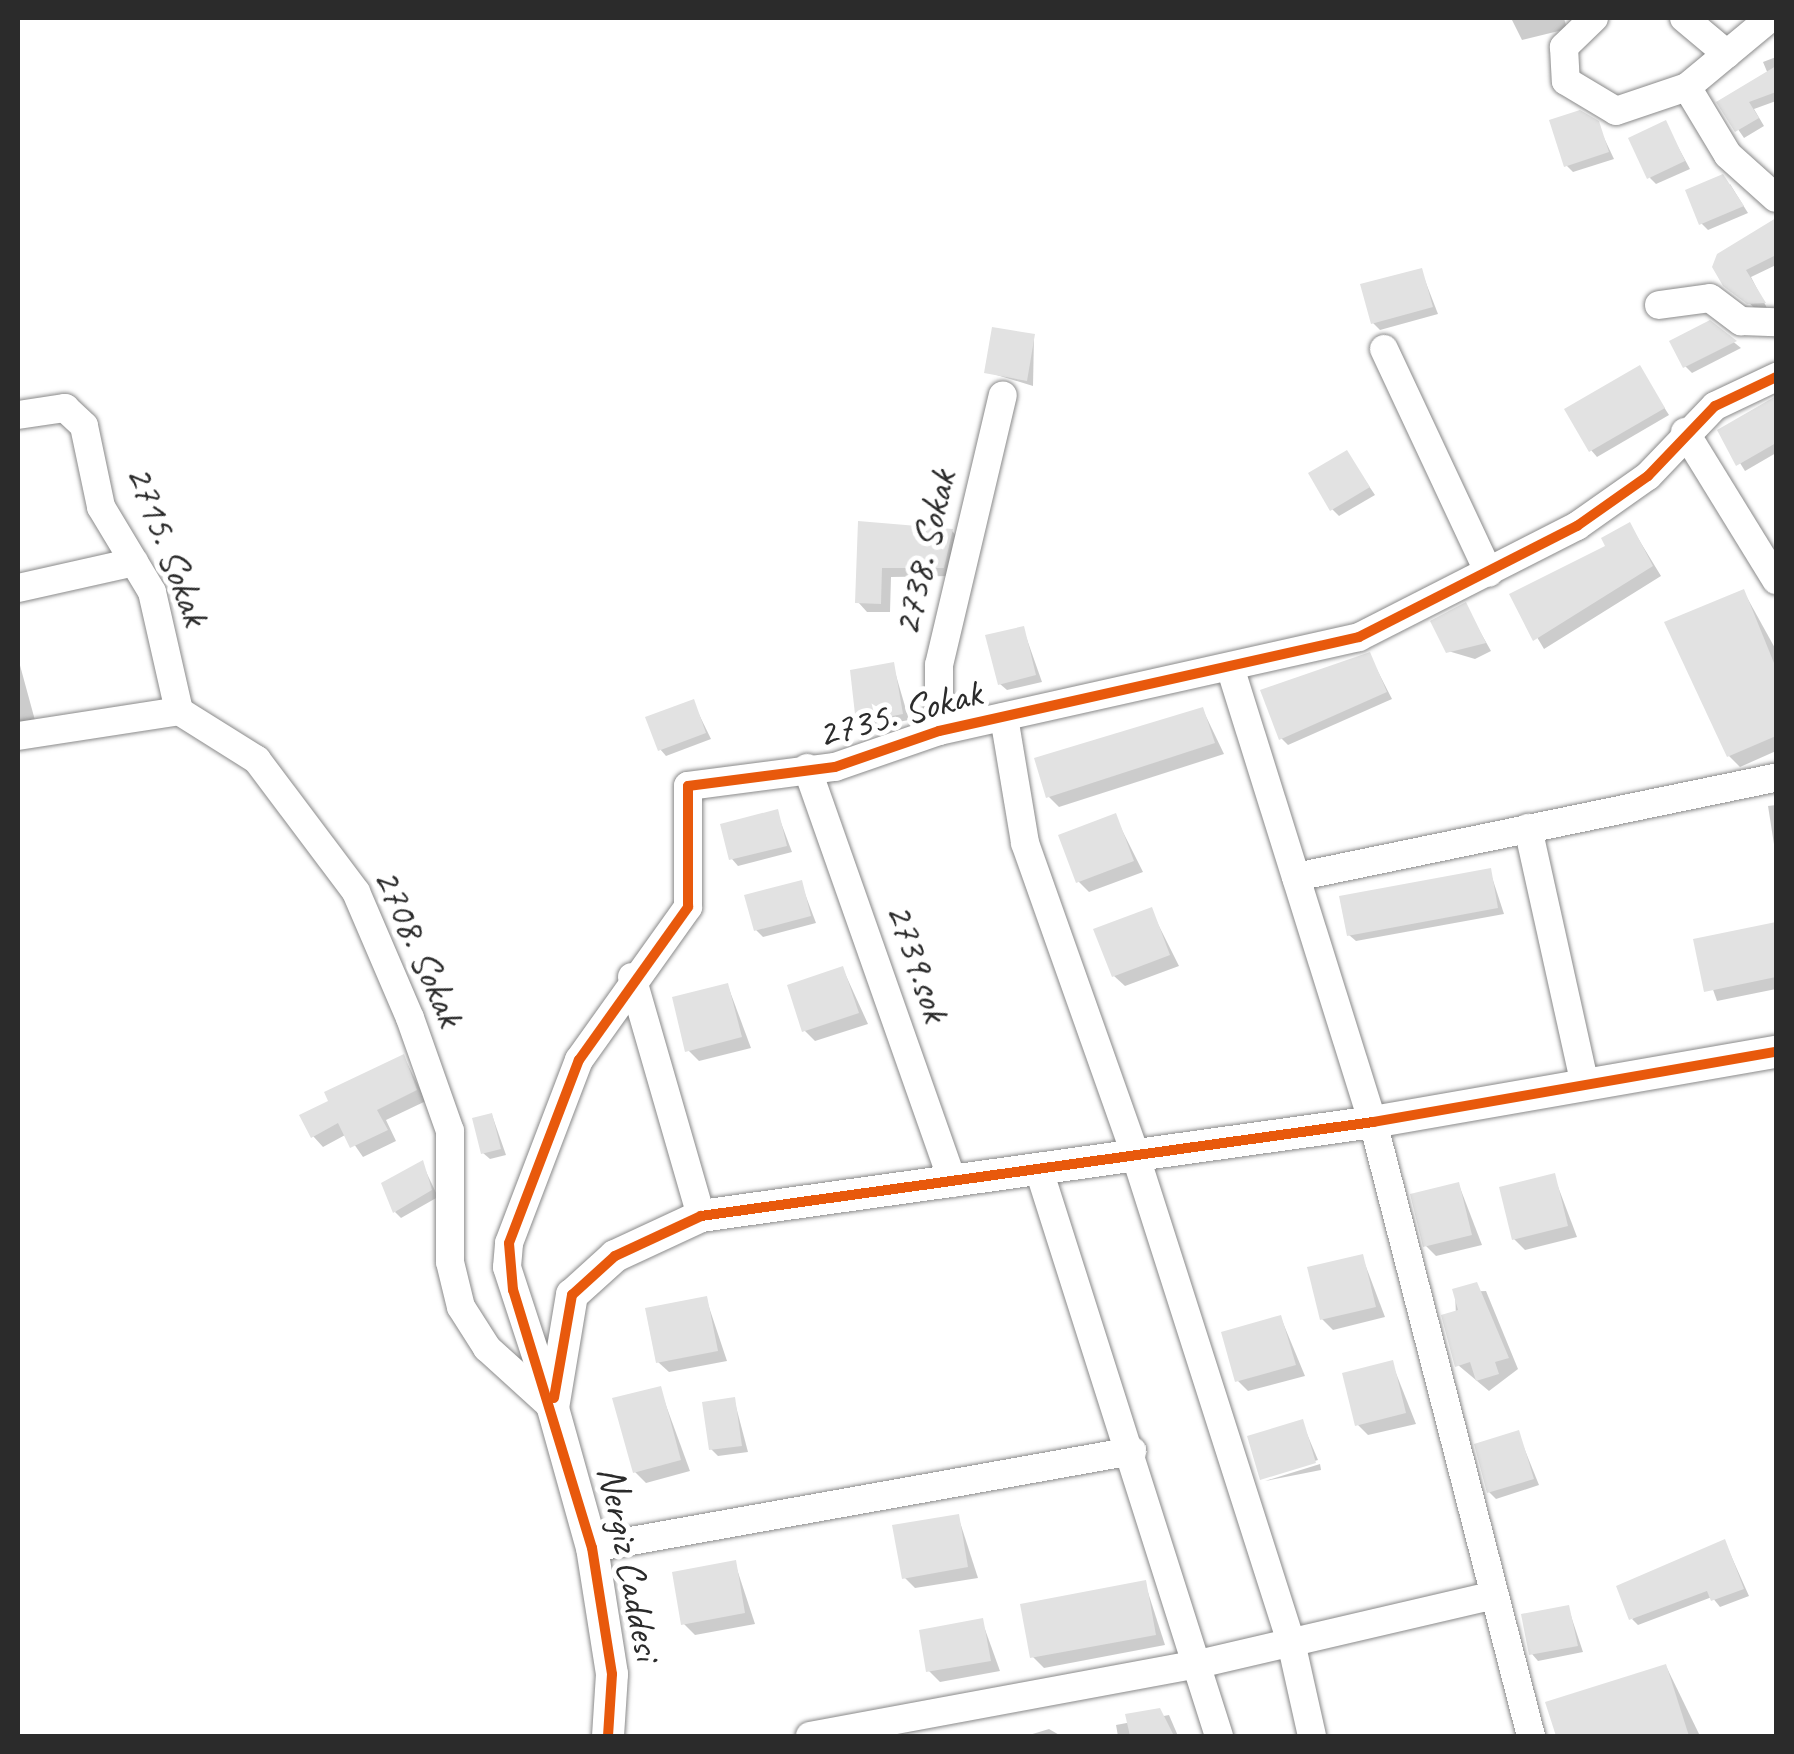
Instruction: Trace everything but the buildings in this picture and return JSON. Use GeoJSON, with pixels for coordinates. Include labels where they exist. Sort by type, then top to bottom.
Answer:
{"type":"FeatureCollection","features":[{"type":"Feature","properties":{"kind":"street"},"geometry":{"type":"LineString","coordinates":[[1594,18],[1575,31],[1560,65],[1583,97],[1616,111],[1687,86],[1770,18],[1776,22]]}},
{"type":"Feature","properties":{"kind":"street"},"geometry":{"type":"LineString","coordinates":[[1684,18],[1727,54]]}},
{"type":"Feature","properties":{"kind":"street"},"geometry":{"type":"LineString","coordinates":[[1687,86],[1728,154],[1776,198]]}},
{"type":"Feature","properties":{"kind":"street"},"geometry":{"type":"LineString","coordinates":[[1659,306],[1710,298],[1741,320],[1776,322]]}},
{"type":"Feature","properties":{"kind":"street"},"geometry":{"type":"LineString","coordinates":[[1384,349],[1488,573]]}},
{"type":"Feature","properties":{"kind":"street","name":"2735. Sokak"},"geometry":{"type":"LineString","coordinates":[[553,1408],[510,1279],[509,1244],[555,1112],[632,976],[688,907],[688,786],[807,768],[939,731],[1359,637],[1488,573],[1618,501],[1715,406],[1776,377]]}},
{"type":"Feature","properties":{"kind":"street","name":"2738. Sokak"},"geometry":{"type":"LineString","coordinates":[[939,731],[938,665],[1003,395]]}},
{"type":"Feature","properties":{"kind":"street","name":"2715. Sokak"},"geometry":{"type":"LineString","coordinates":[[18,416],[74,412],[101,507],[158,612],[179,710]]}},
{"type":"Feature","properties":{"kind":"street"},"geometry":{"type":"LineString","coordinates":[[1685,432],[1776,580]]}},
{"type":"Feature","properties":{"kind":"street"},"geometry":{"type":"LineString","coordinates":[[18,588],[134,562]]}},
{"type":"Feature","properties":{"kind":"street"},"geometry":{"type":"LineString","coordinates":[[1230,667],[1373,1122],[1490,1596],[1531,1736]]}},
{"type":"Feature","properties":{"kind":"street"},"geometry":{"type":"LineString","coordinates":[[18,736],[179,710]]}},
{"type":"Feature","properties":{"kind":"street","name":"2708. Sokak"},"geometry":{"type":"LineString","coordinates":[[179,710],[257,760],[356,892],[450,1132],[450,1262],[460,1307],[486,1348],[553,1408]]}},
{"type":"Feature","properties":{"kind":"street"},"geometry":{"type":"LineString","coordinates":[[1004,716],[1025,843],[1134,1151],[1291,1642],[1312,1736]]}},
{"type":"Feature","properties":{"kind":"street","name":"2739.sok"},"geometry":{"type":"LineString","coordinates":[[807,768],[953,1183]]}},
{"type":"Feature","properties":{"kind":"street"},"geometry":{"type":"LineString","coordinates":[[1296,878],[1776,778]]}},
{"type":"Feature","properties":{"kind":"street"},"geometry":{"type":"LineString","coordinates":[[1528,828],[1584,1086]]}},
{"type":"Feature","properties":{"kind":"street"},"geometry":{"type":"LineString","coordinates":[[632,976],[701,1216]]}},
{"type":"Feature","properties":{"kind":"street"},"geometry":{"type":"LineString","coordinates":[[553,1408],[572,1295],[615,1256],[701,1216],[953,1183],[1134,1151],[1373,1122],[1776,1052]]}},
{"type":"Feature","properties":{"kind":"street"},"geometry":{"type":"LineString","coordinates":[[1039,1170],[1203,1663],[1219,1736]]}},
{"type":"Feature","properties":{"kind":"street","name":"Nergiz Caddesi"},"geometry":{"type":"LineString","coordinates":[[553,1408],[592,1548],[612,1674],[608,1736]]}},
{"type":"Feature","properties":{"kind":"street"},"geometry":{"type":"LineString","coordinates":[[592,1548],[1132,1451]]}},
{"type":"Feature","properties":{"kind":"street"},"geometry":{"type":"LineString","coordinates":[[810,1736],[1203,1663],[1490,1596]]}},
{"type":"Feature","properties":{"kind":"cycle path"},"geometry":{"type":"LineString","coordinates":[[608,1736],[612,1674],[592,1548],[513,1290],[509,1243],[579,1060],[688,907],[688,786],[835,767],[939,731],[1359,637],[1577,526],[1648,476],[1715,406],[1776,377]]}},
{"type":"Feature","properties":{"kind":"cycle path"},"geometry":{"type":"LineString","coordinates":[[554,1398],[572,1295],[615,1256],[701,1216],[1373,1122],[1776,1052]]}}]}
